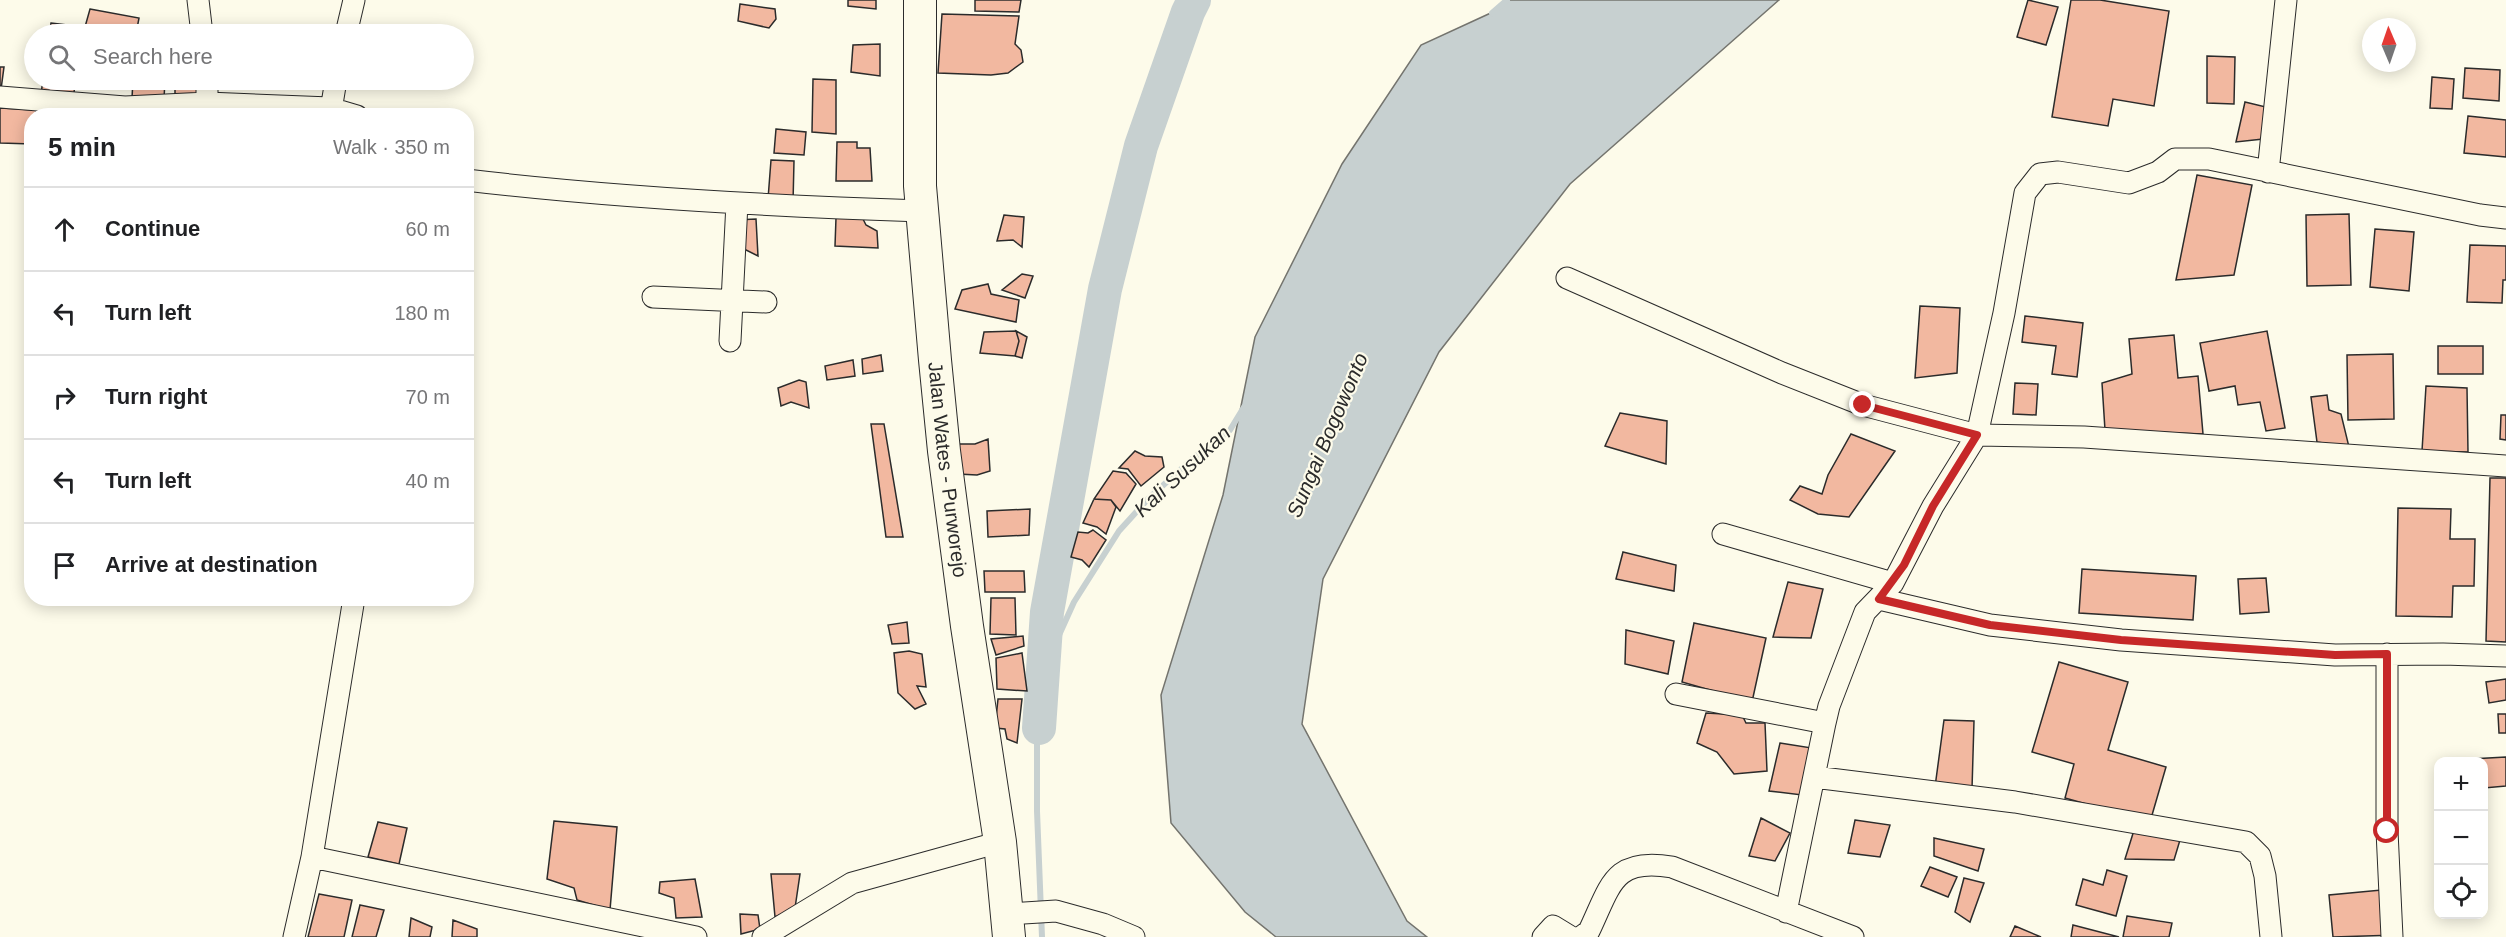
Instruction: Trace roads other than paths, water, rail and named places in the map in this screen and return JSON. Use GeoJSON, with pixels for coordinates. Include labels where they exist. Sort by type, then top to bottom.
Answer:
{"type":"FeatureCollection","features":[{"type":"Feature","properties":{"kind":"highway","name":"Jalan Wates - Purworejo"},"geometry":{"type":"LineString","coordinates":[[920,0],[922,211],[944,451],[968,638],[1014,921]]}},
{"type":"Feature","properties":{"kind":"street"},"geometry":{"type":"LineString","coordinates":[[198,0],[201,24]]}},
{"type":"Feature","properties":{"kind":"street"},"geometry":{"type":"LineString","coordinates":[[348,24],[354,0]]}},
{"type":"Feature","properties":{"kind":"street"},"geometry":{"type":"LineString","coordinates":[[2268,172],[2286,0]]}},
{"type":"Feature","properties":{"kind":"street"},"geometry":{"type":"LineString","coordinates":[[207,90],[207,103]]}},
{"type":"Feature","properties":{"kind":"street"},"geometry":{"type":"LineString","coordinates":[[331,108],[334,90]]}},
{"type":"Feature","properties":{"kind":"street"},"geometry":{"type":"LineString","coordinates":[[0,97],[125,107],[207,103],[275,108]]}},
{"type":"Feature","properties":{"kind":"street"},"geometry":{"type":"LineString","coordinates":[[1786,912],[1829,706],[1865,612],[1893,583],[1933,506],[1977,435],[2004,313],[2025,193],[2040,174],[2058,172],[2129,183],[2158,172],[2175,159],[2209,159],[2480,215],[2506,218]]}},
{"type":"Feature","properties":{"kind":"street"},"geometry":{"type":"LineString","coordinates":[[474,181],[737,203],[922,211]]}},
{"type":"Feature","properties":{"kind":"street"},"geometry":{"type":"LineString","coordinates":[[730,341],[737,203]]}},
{"type":"Feature","properties":{"kind":"street"},"geometry":{"type":"LineString","coordinates":[[1567,278],[1782,373],[1853,401],[1977,435],[2084,437],[2506,466]]}},
{"type":"Feature","properties":{"kind":"street"},"geometry":{"type":"LineString","coordinates":[[653,297],[766,302]]}},
{"type":"Feature","properties":{"kind":"street"},"geometry":{"type":"LineString","coordinates":[[1723,534],[1893,583]]}},
{"type":"Feature","properties":{"kind":"street"},"geometry":{"type":"LineString","coordinates":[[1879,599],[1990,625],[2121,640],[2335,655],[2506,656]]}},
{"type":"Feature","properties":{"kind":"street"},"geometry":{"type":"LineString","coordinates":[[294,937],[312,857],[353,606]]}},
{"type":"Feature","properties":{"kind":"street"},"geometry":{"type":"LineString","coordinates":[[2387,654],[2387,831],[2392,937]]}},
{"type":"Feature","properties":{"kind":"street"},"geometry":{"type":"LineString","coordinates":[[1676,694],[1825,723]]}},
{"type":"Feature","properties":{"kind":"street"},"geometry":{"type":"LineString","coordinates":[[1814,777],[2015,802],[2246,842],[2260,856],[2265,876],[2271,937]]}},
{"type":"Feature","properties":{"kind":"street"},"geometry":{"type":"LineString","coordinates":[[763,937],[852,883],[1000,842]]}},
{"type":"Feature","properties":{"kind":"street"},"geometry":{"type":"LineString","coordinates":[[312,857],[696,937]]}},
{"type":"Feature","properties":{"kind":"street"},"geometry":{"type":"LineString","coordinates":[[1581,937],[1589,931],[1618,875],[1634,866],[1650,863],[1672,867],[1853,937]]}},
{"type":"Feature","properties":{"kind":"street"},"geometry":{"type":"LineString","coordinates":[[1014,921],[1056,911],[1103,924],[1134,937]]}},
{"type":"Feature","properties":{"kind":"street"},"geometry":{"type":"LineString","coordinates":[[1543,937],[1553,926],[1571,937]]}},
{"type":"Feature","properties":{"kind":"water","name":"Sungai Bogowonto"},"geometry":{"type":"Polygon","coordinates":[[[1507,0],[1779,0],[1570,184],[1439,352],[1323,579],[1302,724],[1407,921],[1427,937],[1276,937],[1245,912],[1171,823],[1161,695],[1223,495],[1255,337],[1342,164],[1421,45],[1495,11],[1507,0]]]}},
{"type":"Feature","properties":{"kind":"waterway"},"geometry":{"type":"LineString","coordinates":[[1039,728],[1047,612],[1105,289],[1141,146],[1194,0]]}},
{"type":"Feature","properties":{"kind":"waterway","name":"Kali Susukan"},"geometry":{"type":"LineString","coordinates":[[1492,13],[1507,0]]}},
{"type":"Feature","properties":{"kind":"waterway","name":"Kali Susukan"},"geometry":{"type":"LineString","coordinates":[[1042,937],[1037,811],[1037,734],[1055,644],[1074,602],[1119,531],[1148,499],[1191,460],[1230,430],[1244,407]]}}]}
